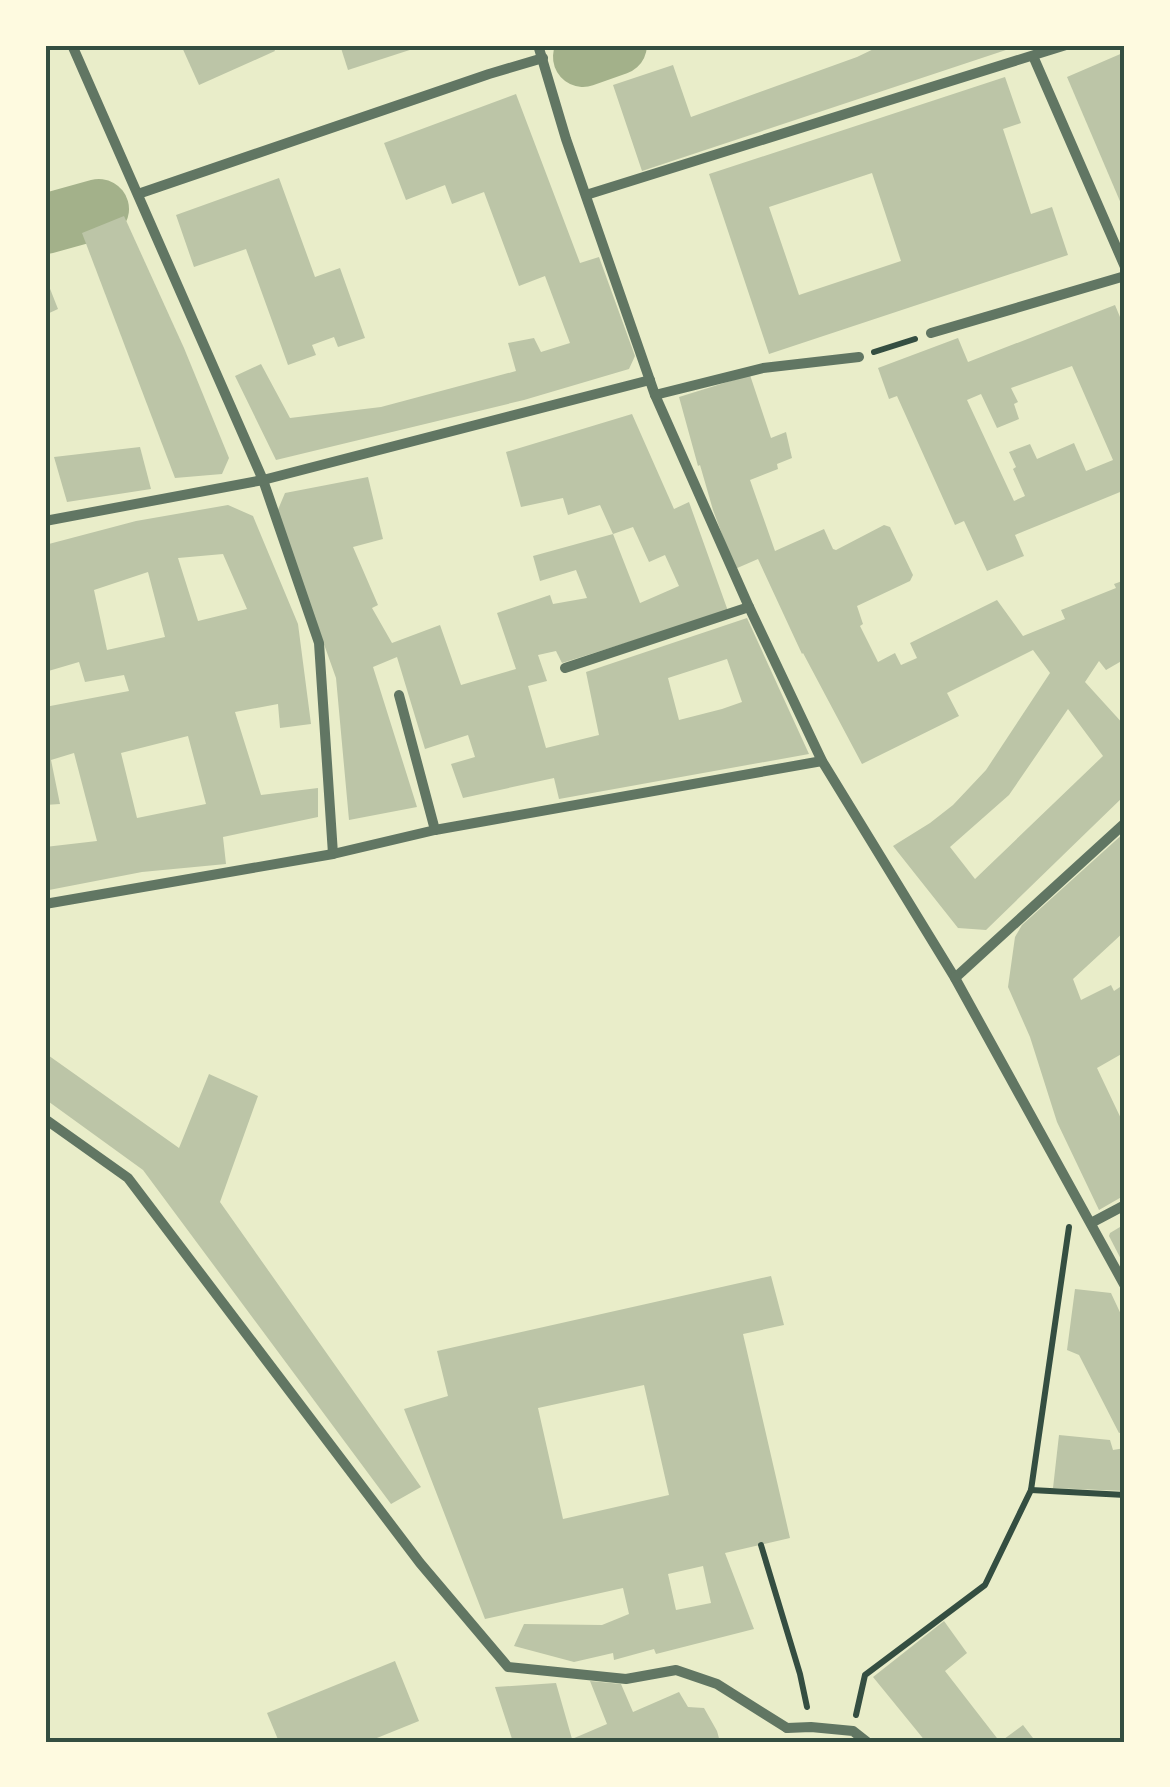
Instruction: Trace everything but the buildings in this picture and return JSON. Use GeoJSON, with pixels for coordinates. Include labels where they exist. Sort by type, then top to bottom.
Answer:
{"type":"FeatureCollection","features":[{"type":"Feature","properties":{"kind":"street"},"geometry":{"type":"LineString","coordinates":[[72,45],[262,480],[319,643],[333,854]]}},
{"type":"Feature","properties":{"kind":"street"},"geometry":{"type":"LineString","coordinates":[[538,45],[566,139],[655,395],[748,607],[822,761],[955,978],[1125,1286]]}},
{"type":"Feature","properties":{"kind":"street"},"geometry":{"type":"LineString","coordinates":[[586,195],[1066,45]]}},
{"type":"Feature","properties":{"kind":"street"},"geometry":{"type":"LineString","coordinates":[[1033,56],[1125,267]]}},
{"type":"Feature","properties":{"kind":"street"},"geometry":{"type":"LineString","coordinates":[[138,194],[543,58]]}},
{"type":"Feature","properties":{"kind":"street"},"geometry":{"type":"LineString","coordinates":[[932,333],[1125,276]]}},
{"type":"Feature","properties":{"kind":"street"},"geometry":{"type":"LineString","coordinates":[[655,395],[764,368],[859,356]]}},
{"type":"Feature","properties":{"kind":"street"},"geometry":{"type":"LineString","coordinates":[[45,520],[262,480],[650,380]]}},
{"type":"Feature","properties":{"kind":"street"},"geometry":{"type":"LineString","coordinates":[[565,668],[748,607]]}},
{"type":"Feature","properties":{"kind":"street"},"geometry":{"type":"LineString","coordinates":[[399,695],[435,830]]}},
{"type":"Feature","properties":{"kind":"street"},"geometry":{"type":"LineString","coordinates":[[45,904],[822,761]]}},
{"type":"Feature","properties":{"kind":"street"},"geometry":{"type":"LineString","coordinates":[[955,978],[1125,823]]}},
{"type":"Feature","properties":{"kind":"street"},"geometry":{"type":"LineString","coordinates":[[45,1119],[128,1178],[420,1563],[508,1668],[626,1679],[676,1670],[717,1684],[787,1728],[853,1731],[867,1742]]}},
{"type":"Feature","properties":{"kind":"street"},"geometry":{"type":"LineString","coordinates":[[1091,1223],[1125,1204]]}},
{"type":"Feature","properties":{"kind":"street"},"geometry":{"type":"LineString","coordinates":[[777,1742],[787,1728]]}},
{"type":"Feature","properties":{"kind":"path"},"geometry":{"type":"LineString","coordinates":[[859,356],[932,333]]}},
{"type":"Feature","properties":{"kind":"path"},"geometry":{"type":"LineString","coordinates":[[853,1731],[865,1675],[985,1585],[1031,1490],[1070,1226],[1091,1223]]}},
{"type":"Feature","properties":{"kind":"path"},"geometry":{"type":"LineString","coordinates":[[1031,1490],[1125,1495]]}},
{"type":"Feature","properties":{"kind":"path"},"geometry":{"type":"LineString","coordinates":[[761,1545],[800,1674],[811,1727]]}},
{"type":"Feature","properties":{"kind":"waterway"},"geometry":{"type":"LineString","coordinates":[[583,57],[617,45]]}},
{"type":"Feature","properties":{"kind":"waterway"},"geometry":{"type":"LineString","coordinates":[[45,224],[99,209]]}}]}
